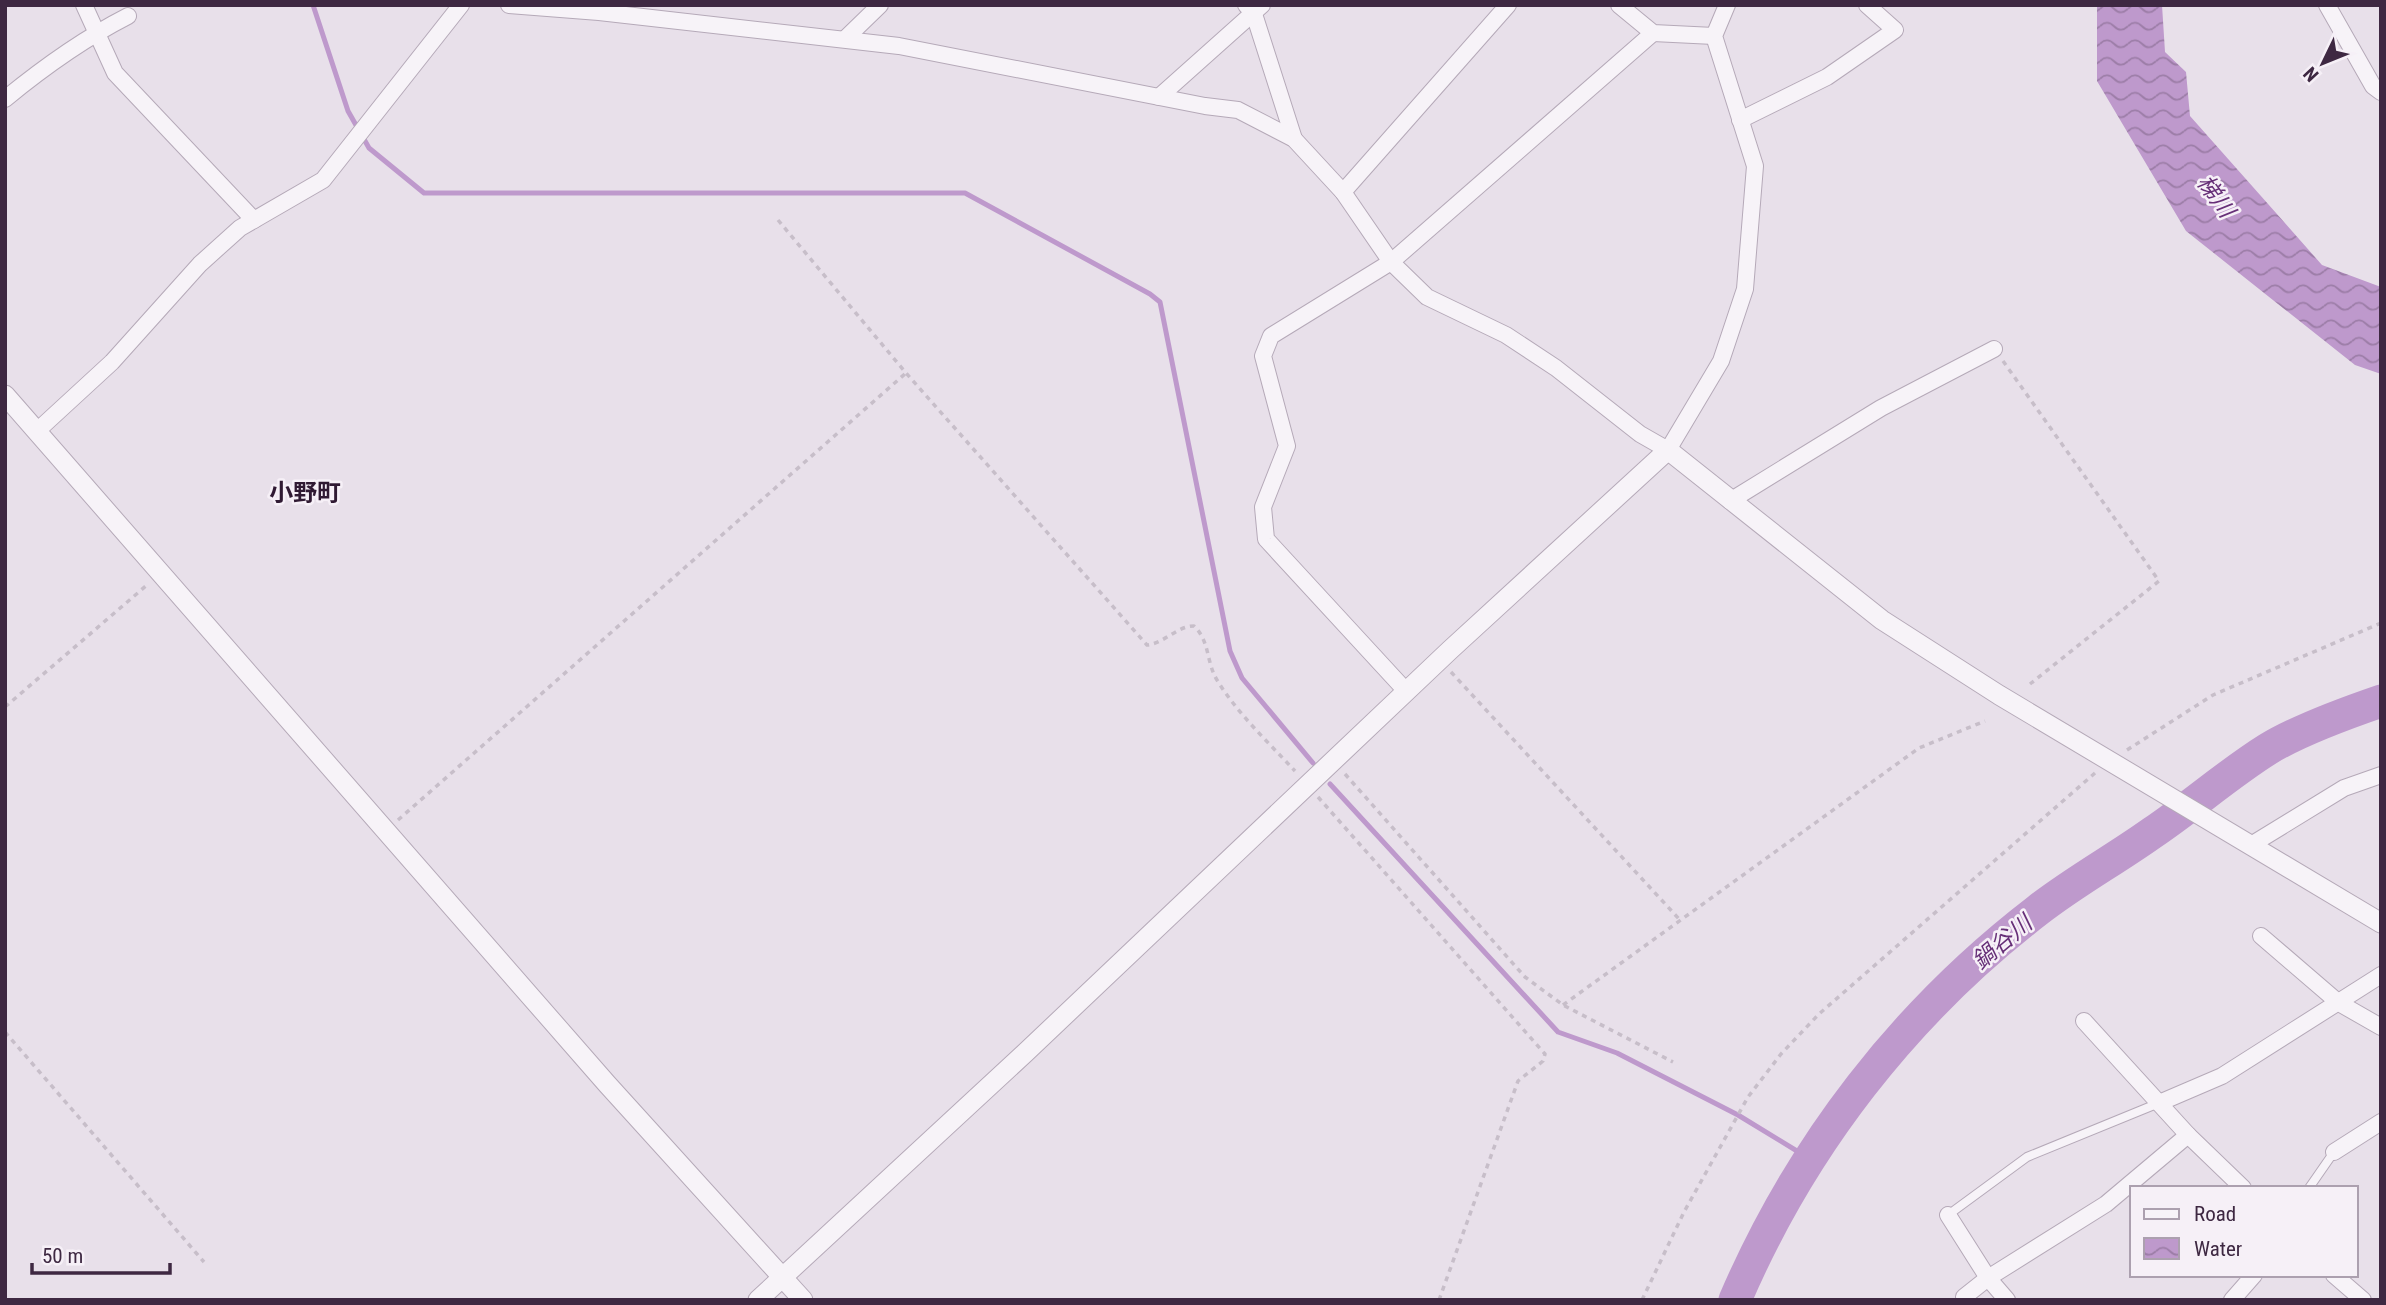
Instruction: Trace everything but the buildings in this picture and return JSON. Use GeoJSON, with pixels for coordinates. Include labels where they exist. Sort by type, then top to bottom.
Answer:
{"type":"FeatureCollection","features":[{"type":"Feature","properties":{"kind":"street"},"geometry":{"type":"LineString","coordinates":[[84,5],[115,72],[254,220]]}},
{"type":"Feature","properties":{"kind":"street"},"geometry":{"type":"LineString","coordinates":[[37,431],[112,362],[200,264],[240,228],[323,180],[461,5]]}},
{"type":"Feature","properties":{"kind":"street"},"geometry":{"type":"LineString","coordinates":[[509,5],[599,9],[846,38],[1238,110],[1294,139],[1343,192],[1391,262],[1427,297],[1506,335],[1556,368],[1640,435],[1668,450],[1882,620],[2381,923]]}},
{"type":"Feature","properties":{"kind":"street"},"geometry":{"type":"LineString","coordinates":[[846,38],[880,5]]}},
{"type":"Feature","properties":{"kind":"street"},"geometry":{"type":"LineString","coordinates":[[1343,192],[1508,5]]}},
{"type":"Feature","properties":{"kind":"street"},"geometry":{"type":"LineString","coordinates":[[1619,5],[1653,33],[1714,36]]}},
{"type":"Feature","properties":{"kind":"street"},"geometry":{"type":"LineString","coordinates":[[758,1300],[1025,1053],[1439,660],[1668,450],[1721,361],[1745,289],[1755,166],[1714,36],[1727,5]]}},
{"type":"Feature","properties":{"kind":"street"},"geometry":{"type":"LineString","coordinates":[[1740,120],[1827,77],[1895,30],[1867,5]]}},
{"type":"Feature","properties":{"kind":"street"},"geometry":{"type":"LineString","coordinates":[[2328,5],[2373,86],[2381,92]]}},
{"type":"Feature","properties":{"kind":"street"},"geometry":{"type":"LineString","coordinates":[[1159,97],[1254,8],[1294,139]]}},
{"type":"Feature","properties":{"kind":"street"},"geometry":{"type":"LineString","coordinates":[[5,99],[43,68],[95,33],[128,16]]}},
{"type":"Feature","properties":{"kind":"street"},"geometry":{"type":"LineString","coordinates":[[1406,691],[1266,539],[1263,507],[1287,446],[1264,356],[1272,336],[1391,262],[1653,33]]}},
{"type":"Feature","properties":{"kind":"street"},"geometry":{"type":"LineString","coordinates":[[1730,500],[1881,408],[1994,349]]}},
{"type":"Feature","properties":{"kind":"street"},"geometry":{"type":"LineString","coordinates":[[5,395],[385,831],[803,1300]]}},
{"type":"Feature","properties":{"kind":"street"},"geometry":{"type":"LineString","coordinates":[[2251,845],[2344,788],[2381,775]]}},
{"type":"Feature","properties":{"kind":"street"},"geometry":{"type":"LineString","coordinates":[[2261,936],[2339,1003],[2381,1027]]}},
{"type":"Feature","properties":{"kind":"street"},"geometry":{"type":"LineString","coordinates":[[2159,1103],[2222,1076],[2381,975]]}},
{"type":"Feature","properties":{"kind":"street"},"geometry":{"type":"LineString","coordinates":[[2084,1021],[2188,1135],[2241,1186]]}},
{"type":"Feature","properties":{"kind":"street"},"geometry":{"type":"LineString","coordinates":[[2334,1152],[2381,1122]]}},
{"type":"Feature","properties":{"kind":"street"},"geometry":{"type":"LineString","coordinates":[[1964,1297],[1988,1278],[2106,1204],[2188,1135]]}},
{"type":"Feature","properties":{"kind":"street"},"geometry":{"type":"LineString","coordinates":[[1948,1214],[1988,1278],[2007,1300]]}},
{"type":"Feature","properties":{"kind":"street"},"geometry":{"type":"LineString","coordinates":[[2232,1300],[2252,1277]]}},
{"type":"Feature","properties":{"kind":"street"},"geometry":{"type":"LineString","coordinates":[[2336,1277],[2363,1300]]}},
{"type":"Feature","properties":{"kind":"lane"},"geometry":{"type":"LineString","coordinates":[[1948,1214],[2027,1157],[2159,1103]]}},
{"type":"Feature","properties":{"kind":"lane"},"geometry":{"type":"LineString","coordinates":[[2310,1186],[2334,1152]]}},
{"type":"Feature","properties":{"kind":"path"},"geometry":{"type":"LineString","coordinates":[[778,220],[906,373],[1147,645],[1158,644],[1186,626],[1194,626],[1204,635],[1215,676],[1229,697],[1545,1054],[1543,1061],[1518,1081],[1439,1300]]}},
{"type":"Feature","properties":{"kind":"path"},"geometry":{"type":"LineString","coordinates":[[1994,349],[2159,580],[2030,684]]}},
{"type":"Feature","properties":{"kind":"path"},"geometry":{"type":"LineString","coordinates":[[385,831],[906,373]]}},
{"type":"Feature","properties":{"kind":"path"},"geometry":{"type":"LineString","coordinates":[[5,707],[160,574]]}},
{"type":"Feature","properties":{"kind":"path"},"geometry":{"type":"LineString","coordinates":[[1642,1300],[1684,1212],[1748,1097],[1781,1054],[1819,1014],[2112,762],[2213,695],[2381,623]]}},
{"type":"Feature","properties":{"kind":"path"},"geometry":{"type":"LineString","coordinates":[[1439,660],[1680,920]]}},
{"type":"Feature","properties":{"kind":"path"},"geometry":{"type":"LineString","coordinates":[[1563,1005],[1919,748],[1985,720]]}},
{"type":"Feature","properties":{"kind":"path"},"geometry":{"type":"LineString","coordinates":[[1333,760],[1525,977],[1563,1005],[1673,1062]]}},
{"type":"Feature","properties":{"kind":"path"},"geometry":{"type":"LineString","coordinates":[[5,1032],[204,1262]]}},
{"type":"Feature","properties":{"kind":"water","name":"梯川"},"geometry":{"type":"Polygon","coordinates":[[[2097,5],[2162,5],[2165,52],[2186,72],[2190,116],[2322,265],[2381,287],[2381,374],[2355,365],[2186,231],[2097,81],[2097,5]]]}},
{"type":"Feature","properties":{"kind":"waterway"},"geometry":{"type":"LineString","coordinates":[[313,5],[348,111],[369,148],[424,193],[965,193],[1150,294],[1160,302],[1230,651],[1242,678],[1313,763]]}},
{"type":"Feature","properties":{"kind":"waterway","name":"鍋谷川"},"geometry":{"type":"LineString","coordinates":[[1735,1300],[1791,1188],[1825,1136],[1861,1086],[1944,992],[2038,910],[2152,833],[2268,749],[2338,716],[2381,701]]}},
{"type":"Feature","properties":{"kind":"waterway"},"geometry":{"type":"LineString","coordinates":[[1330,784],[1558,1032],[1617,1053],[1738,1115],[1810,1159]]}},
{"type":"Feature","properties":{"kind":"district","name":"小野町"},"geometry":{"type":"Point","coordinates":[305,493]}}]}
